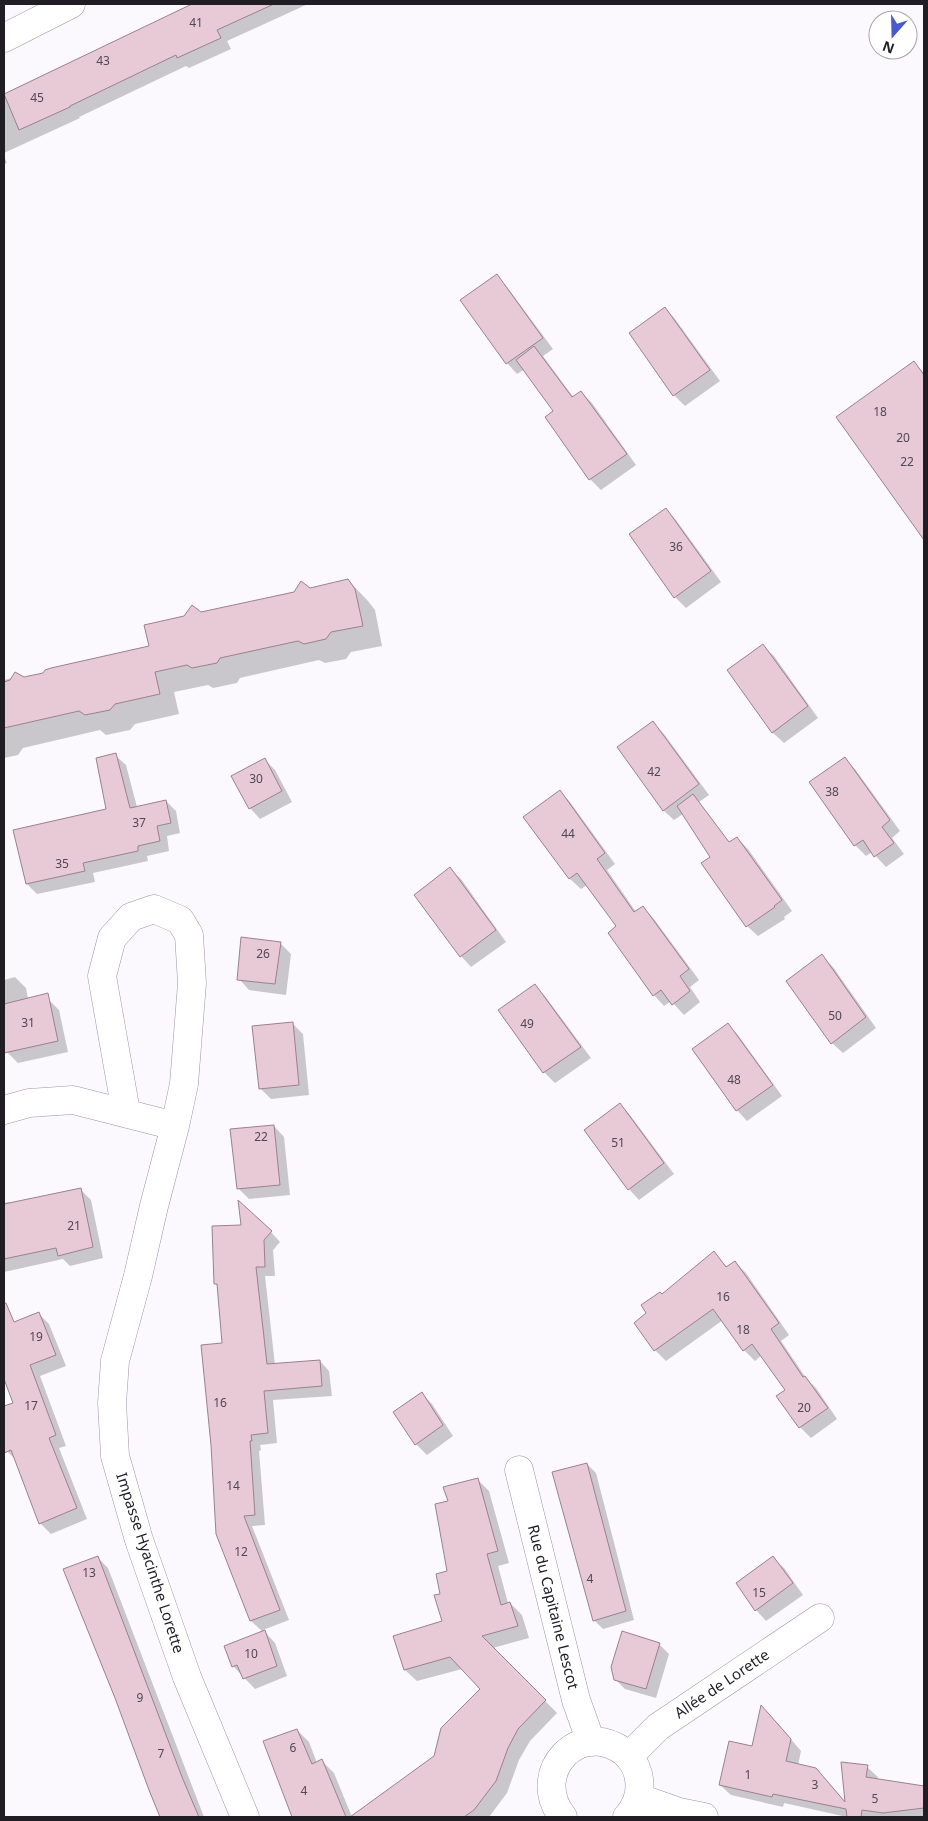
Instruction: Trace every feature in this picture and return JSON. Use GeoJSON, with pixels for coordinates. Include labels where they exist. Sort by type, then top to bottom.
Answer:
{"type":"FeatureCollection","features":[{"type":"Feature","properties":{"kind":"street"},"geometry":{"type":"LineString","coordinates":[[4,38],[71,4]]}},
{"type":"Feature","properties":{"kind":"street","name":"Impasse Hyacinthe Lorette"},"geometry":{"type":"LineString","coordinates":[[126,1112],[102,976],[112,938],[131,917],[154,909],[180,920],[189,935],[191,992],[184,1084],[115,1362],[112,1403],[115,1456],[138,1540],[188,1677],[244,1817]]}},
{"type":"Feature","properties":{"kind":"street"},"geometry":{"type":"LineString","coordinates":[[4,1110],[29,1103],[73,1100],[175,1126]]}},
{"type":"Feature","properties":{"kind":"street","name":"Rue du Capitaine Lescot"},"geometry":{"type":"LineString","coordinates":[[519,1470],[576,1700],[590,1742]]}},
{"type":"Feature","properties":{"kind":"street","name":"Allée de Lorette"},"geometry":{"type":"LineString","coordinates":[[628,1756],[658,1727],[820,1618]]}},
{"type":"Feature","properties":{"kind":"street"},"geometry":{"type":"LineString","coordinates":[[553,1814],[551,1779],[556,1765],[565,1754],[577,1746],[590,1742],[604,1742],[618,1747],[637,1768],[640,1783],[633,1808],[679,1812],[704,1817]]}},
{"type":"Feature","properties":{"kind":"building"},"geometry":{"type":"Polygon","coordinates":[[[192,4],[274,4],[217,30],[221,38],[177,58],[176,55],[19,130],[4,94],[192,4]]]}},
{"type":"Feature","properties":{"kind":"building"},"geometry":{"type":"Polygon","coordinates":[[[497,274],[543,338],[506,364],[460,300],[497,274]]]}},
{"type":"Feature","properties":{"kind":"building"},"geometry":{"type":"Polygon","coordinates":[[[665,307],[710,370],[673,396],[629,333],[665,307]]]}},
{"type":"Feature","properties":{"kind":"building"},"geometry":{"type":"Polygon","coordinates":[[[534,346],[572,397],[581,391],[627,454],[589,480],[545,417],[553,411],[516,360],[534,346]]]}},
{"type":"Feature","properties":{"kind":"building"},"geometry":{"type":"Polygon","coordinates":[[[914,361],[924,375],[924,540],[836,417],[914,361]]]}},
{"type":"Feature","properties":{"kind":"building"},"geometry":{"type":"Polygon","coordinates":[[[666,508],[711,571],[674,598],[629,534],[666,508]]]}},
{"type":"Feature","properties":{"kind":"building"},"geometry":{"type":"Polygon","coordinates":[[[348,579],[355,589],[363,626],[331,632],[326,639],[304,644],[298,641],[220,658],[217,663],[192,668],[187,665],[155,672],[160,694],[115,704],[110,710],[85,715],[79,711],[4,728],[4,682],[10,680],[15,672],[24,677],[43,673],[51,668],[149,646],[144,625],[184,616],[192,605],[201,612],[294,592],[301,581],[310,588],[348,579]]]}},
{"type":"Feature","properties":{"kind":"building"},"geometry":{"type":"Polygon","coordinates":[[[763,644],[808,706],[772,733],[727,670],[763,644]]]}},
{"type":"Feature","properties":{"kind":"building"},"geometry":{"type":"Polygon","coordinates":[[[653,721],[699,784],[663,811],[617,747],[653,721]]]}},
{"type":"Feature","properties":{"kind":"building"},"geometry":{"type":"Polygon","coordinates":[[[116,753],[130,808],[166,800],[171,823],[157,826],[160,841],[138,846],[138,851],[83,863],[85,871],[26,884],[13,830],[106,809],[96,758],[116,753]]]}},
{"type":"Feature","properties":{"kind":"building"},"geometry":{"type":"Polygon","coordinates":[[[845,757],[890,820],[882,827],[894,843],[874,857],[863,840],[854,846],[809,782],[845,757]]]}},
{"type":"Feature","properties":{"kind":"building"},"geometry":{"type":"Polygon","coordinates":[[[265,758],[282,791],[249,809],[231,776],[265,758]]]}},
{"type":"Feature","properties":{"kind":"building"},"geometry":{"type":"Polygon","coordinates":[[[560,790],[605,853],[597,859],[634,912],[643,906],[689,969],[680,976],[690,991],[672,1005],[661,990],[653,996],[608,933],[616,926],[577,873],[569,879],[523,817],[560,790]]]}},
{"type":"Feature","properties":{"kind":"building"},"geometry":{"type":"Polygon","coordinates":[[[693,794],[729,842],[737,837],[782,900],[746,927],[701,863],[710,857],[677,806],[693,794]]]}},
{"type":"Feature","properties":{"kind":"building"},"geometry":{"type":"Polygon","coordinates":[[[450,867],[496,930],[460,957],[414,895],[450,867]]]}},
{"type":"Feature","properties":{"kind":"building"},"geometry":{"type":"Polygon","coordinates":[[[241,937],[281,942],[275,984],[237,980],[241,937]]]}},
{"type":"Feature","properties":{"kind":"building"},"geometry":{"type":"Polygon","coordinates":[[[822,954],[866,1017],[831,1044],[786,981],[822,954]]]}},
{"type":"Feature","properties":{"kind":"building"},"geometry":{"type":"Polygon","coordinates":[[[535,984],[581,1047],[543,1073],[498,1010],[535,984]]]}},
{"type":"Feature","properties":{"kind":"building"},"geometry":{"type":"Polygon","coordinates":[[[48,993],[58,1041],[4,1053],[4,1004],[48,993]]]}},
{"type":"Feature","properties":{"kind":"building"},"geometry":{"type":"Polygon","coordinates":[[[293,1022],[299,1085],[259,1089],[252,1026],[293,1022]]]}},
{"type":"Feature","properties":{"kind":"building"},"geometry":{"type":"Polygon","coordinates":[[[728,1023],[773,1085],[736,1111],[692,1049],[728,1023]]]}},
{"type":"Feature","properties":{"kind":"building"},"geometry":{"type":"Polygon","coordinates":[[[620,1103],[664,1163],[628,1190],[584,1130],[620,1103]]]}},
{"type":"Feature","properties":{"kind":"building"},"geometry":{"type":"Polygon","coordinates":[[[274,1125],[280,1185],[237,1189],[230,1129],[274,1125]]]}},
{"type":"Feature","properties":{"kind":"building"},"geometry":{"type":"Polygon","coordinates":[[[81,1188],[93,1247],[58,1256],[56,1248],[4,1259],[4,1204],[81,1188]]]}},
{"type":"Feature","properties":{"kind":"building"},"geometry":{"type":"Polygon","coordinates":[[[238,1200],[272,1231],[264,1240],[265,1267],[256,1267],[267,1364],[320,1360],[322,1386],[264,1391],[268,1433],[251,1435],[252,1441],[250,1441],[255,1515],[244,1516],[280,1610],[250,1621],[216,1534],[211,1445],[201,1345],[222,1343],[217,1284],[214,1284],[212,1226],[241,1225],[238,1200]]]}},
{"type":"Feature","properties":{"kind":"building"},"geometry":{"type":"Polygon","coordinates":[[[714,1251],[726,1267],[735,1261],[779,1323],[771,1329],[803,1377],[805,1376],[828,1408],[799,1428],[776,1396],[785,1390],[752,1344],[743,1351],[713,1309],[654,1351],[634,1323],[646,1313],[641,1305],[660,1292],[662,1294],[714,1251]]]}},
{"type":"Feature","properties":{"kind":"building"},"geometry":{"type":"Polygon","coordinates":[[[4,1303],[6,1303],[14,1322],[39,1312],[56,1355],[30,1365],[56,1435],[49,1438],[77,1508],[39,1524],[11,1450],[4,1453],[4,1406],[13,1403],[4,1379],[4,1303]]]}},
{"type":"Feature","properties":{"kind":"building"},"geometry":{"type":"Polygon","coordinates":[[[422,1392],[443,1425],[415,1445],[393,1412],[422,1392]]]}},
{"type":"Feature","properties":{"kind":"building"},"geometry":{"type":"Polygon","coordinates":[[[587,1463],[626,1611],[593,1621],[552,1472],[587,1463]]]}},
{"type":"Feature","properties":{"kind":"building"},"geometry":{"type":"Polygon","coordinates":[[[478,1478],[498,1551],[487,1554],[501,1605],[510,1602],[518,1626],[482,1636],[546,1700],[518,1729],[508,1748],[496,1781],[474,1810],[464,1817],[350,1817],[434,1756],[441,1728],[480,1689],[450,1657],[404,1670],[393,1636],[442,1621],[434,1595],[440,1594],[436,1574],[447,1571],[435,1504],[448,1501],[443,1487],[478,1478]]]}},
{"type":"Feature","properties":{"kind":"building"},"geometry":{"type":"Polygon","coordinates":[[[98,1556],[199,1817],[160,1817],[63,1569],[98,1556]]]}},
{"type":"Feature","properties":{"kind":"building"},"geometry":{"type":"Polygon","coordinates":[[[773,1556],[793,1583],[755,1611],[736,1583],[773,1556]]]}},
{"type":"Feature","properties":{"kind":"building"},"geometry":{"type":"Polygon","coordinates":[[[265,1630],[277,1666],[243,1679],[237,1665],[232,1667],[224,1646],[265,1630]]]}},
{"type":"Feature","properties":{"kind":"building"},"geometry":{"type":"Polygon","coordinates":[[[622,1631],[660,1643],[646,1689],[614,1680],[611,1667],[622,1631]]]}},
{"type":"Feature","properties":{"kind":"building"},"geometry":{"type":"Polygon","coordinates":[[[761,1705],[791,1739],[786,1761],[816,1768],[845,1802],[841,1762],[868,1765],[866,1777],[924,1786],[924,1808],[883,1813],[862,1810],[861,1817],[847,1817],[846,1809],[773,1794],[772,1797],[719,1785],[729,1741],[752,1746],[761,1705]]]}},
{"type":"Feature","properties":{"kind":"building"},"geometry":{"type":"Polygon","coordinates":[[[297,1729],[312,1764],[322,1759],[346,1817],[292,1817],[263,1741],[297,1729]]]}}]}
